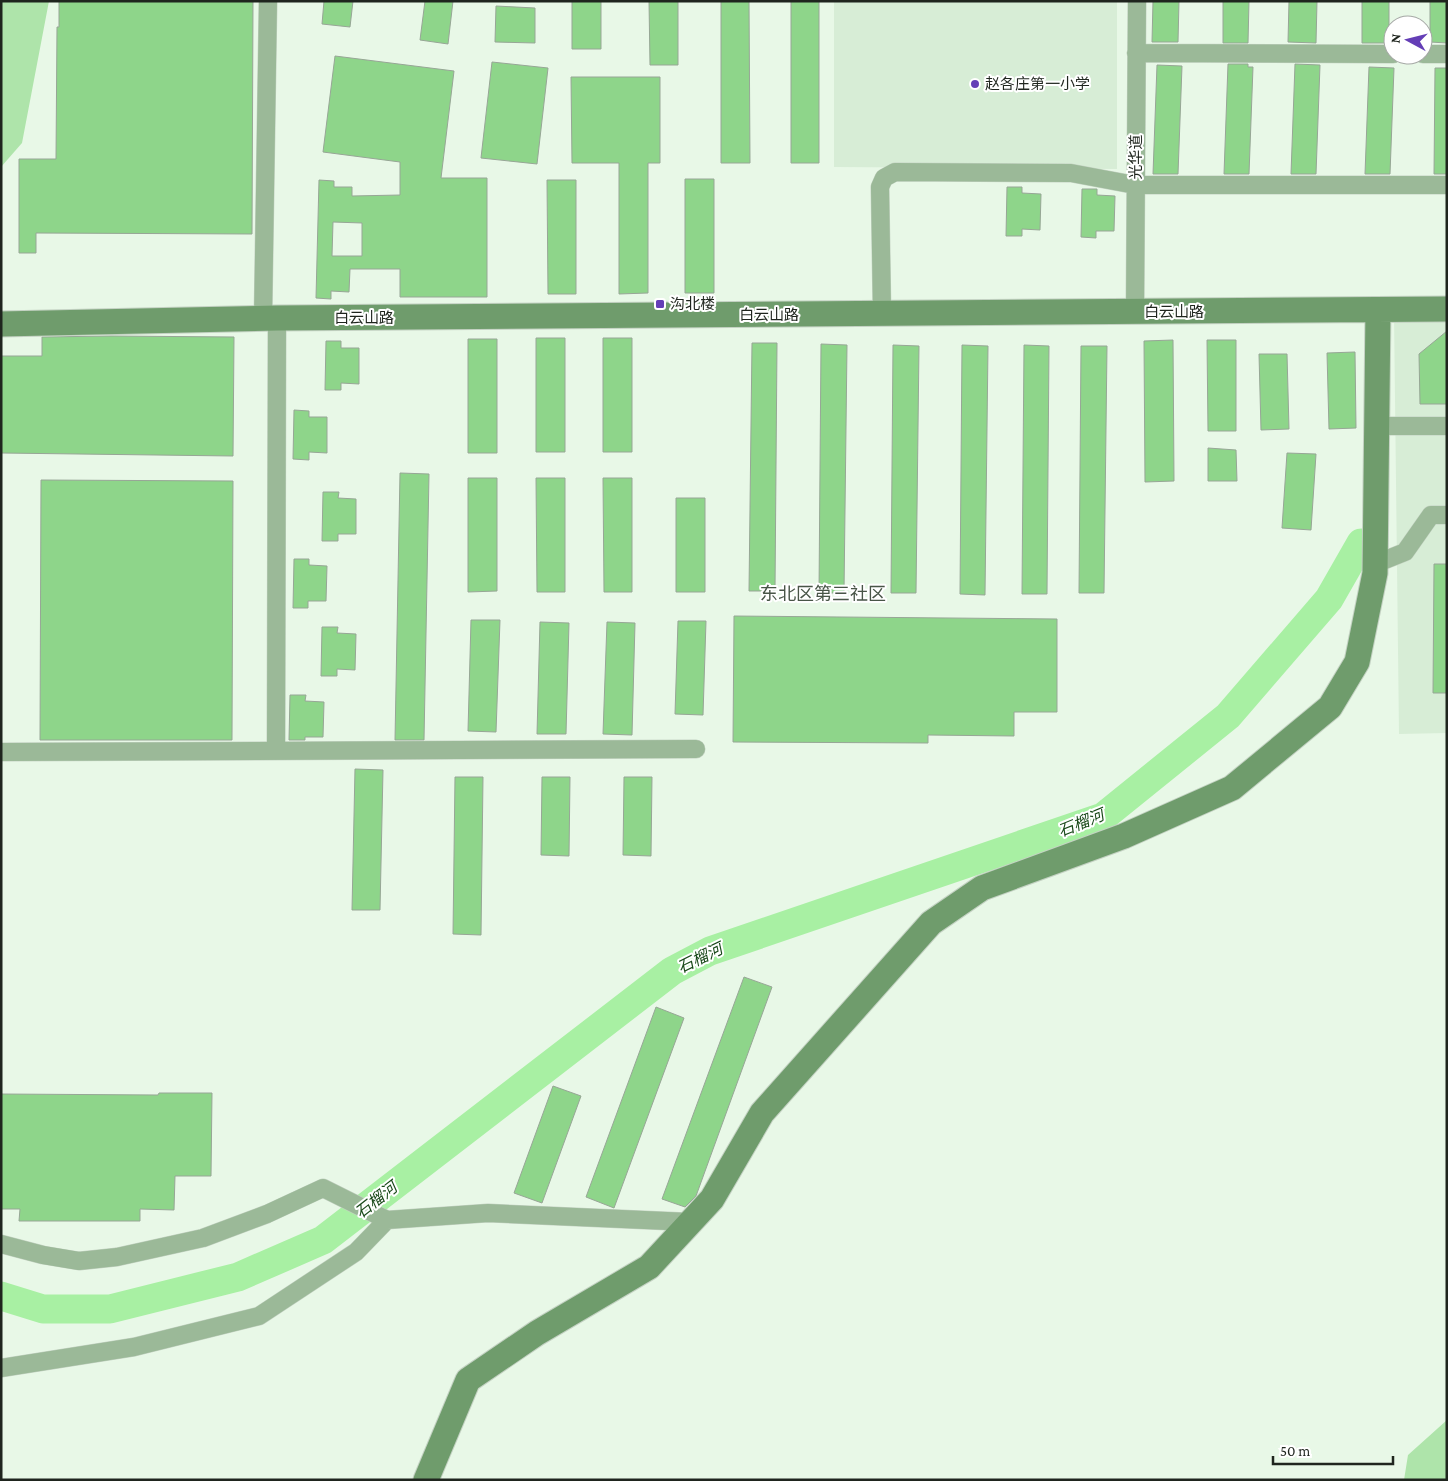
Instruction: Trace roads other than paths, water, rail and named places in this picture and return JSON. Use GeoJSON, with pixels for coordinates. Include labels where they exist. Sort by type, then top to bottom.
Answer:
{"type":"FeatureCollection","features":[{"type":"Feature","properties":{"kind":"street"},"geometry":{"type":"LineString","coordinates":[[268,1],[276,751]]}},
{"type":"Feature","properties":{"kind":"street","name":"光华道"},"geometry":{"type":"LineString","coordinates":[[1134,312],[1137,1]]}},
{"type":"Feature","properties":{"kind":"street"},"geometry":{"type":"LineString","coordinates":[[1136,53],[1383,54]]}},
{"type":"Feature","properties":{"kind":"street"},"geometry":{"type":"LineString","coordinates":[[1433,54],[1447,54]]}},
{"type":"Feature","properties":{"kind":"street"},"geometry":{"type":"LineString","coordinates":[[882,314],[880,188],[884,178],[888,174],[895,172],[1071,173],[1135,186],[1447,185]]}},
{"type":"Feature","properties":{"kind":"street","name":"白云山路"},"geometry":{"type":"LineString","coordinates":[[1,324],[270,318],[1447,309]]}},
{"type":"Feature","properties":{"kind":"street"},"geometry":{"type":"LineString","coordinates":[[426,1480],[468,1380],[537,1333],[649,1267],[712,1200],[762,1113],[931,923],[982,888],[1124,836],[1232,788],[1330,707],[1357,662],[1375,564],[1378,310]]}},
{"type":"Feature","properties":{"kind":"street"},"geometry":{"type":"LineString","coordinates":[[1376,426],[1447,426]]}},
{"type":"Feature","properties":{"kind":"street"},"geometry":{"type":"LineString","coordinates":[[1375,564],[1405,552],[1431,515],[1447,515]]}},
{"type":"Feature","properties":{"kind":"street"},"geometry":{"type":"LineString","coordinates":[[1,752],[696,749]]}},
{"type":"Feature","properties":{"kind":"street"},"geometry":{"type":"LineString","coordinates":[[1,1244],[43,1256],[79,1261],[117,1257],[203,1238],[267,1214],[323,1188],[384,1219],[488,1213],[690,1222]]}},
{"type":"Feature","properties":{"kind":"street"},"geometry":{"type":"LineString","coordinates":[[1,1368],[134,1347],[259,1316],[356,1252],[384,1219]]}},
{"type":"Feature","properties":{"kind":"waterway","name":"石榴河"},"geometry":{"type":"LineString","coordinates":[[1,1296],[43,1309],[110,1309],[238,1277],[323,1240],[672,971],[710,951],[1103,817],[1228,716],[1329,599],[1361,543]]}},
{"type":"Feature","properties":{"kind":"place","name":"赵各庄第一小学"},"geometry":{"type":"Point","coordinates":[975,84]}},
{"type":"Feature","properties":{"kind":"place","name":"沟北楼"},"geometry":{"type":"Point","coordinates":[660,304]}},
{"type":"Feature","properties":{"kind":"district","name":"东北区第三社区"},"geometry":{"type":"Point","coordinates":[823,594]}}]}
